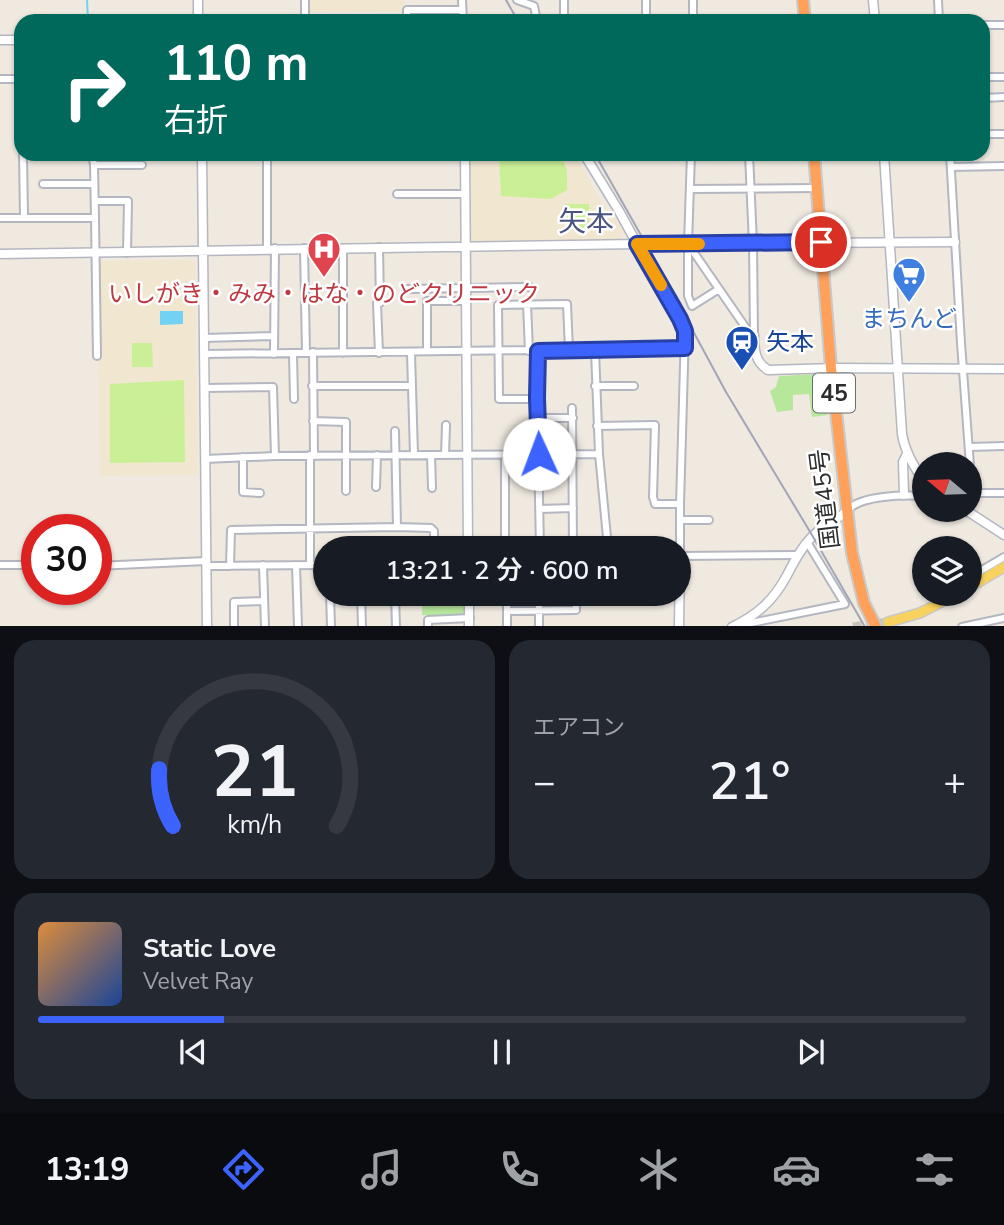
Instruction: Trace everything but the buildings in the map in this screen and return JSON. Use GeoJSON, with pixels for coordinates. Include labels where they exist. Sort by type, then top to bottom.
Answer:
{"type":"FeatureCollection","features":[{"type":"Feature","properties":{"kind":"highway","name":"国道45号"},"geometry":{"type":"LineString","coordinates":[[815,161],[831,368],[852,553],[863,603],[876,626]]}},
{"type":"Feature","properties":{"kind":"main road"},"geometry":{"type":"LineString","coordinates":[[982,580],[1004,567]]}},
{"type":"Feature","properties":{"kind":"main road"},"geometry":{"type":"LineString","coordinates":[[888,622],[934,606]]}},
{"type":"Feature","properties":{"kind":"street"},"geometry":{"type":"LineString","coordinates":[[406,0],[407,14]]}},
{"type":"Feature","properties":{"kind":"street"},"geometry":{"type":"LineString","coordinates":[[462,0],[462,14]]}},
{"type":"Feature","properties":{"kind":"street"},"geometry":{"type":"LineString","coordinates":[[517,0],[534,6],[536,14]]}},
{"type":"Feature","properties":{"kind":"street"},"geometry":{"type":"LineString","coordinates":[[407,10],[462,10]]}},
{"type":"Feature","properties":{"kind":"street"},"geometry":{"type":"LineString","coordinates":[[23,161],[24,218]]}},
{"type":"Feature","properties":{"kind":"street"},"geometry":{"type":"LineString","coordinates":[[93,161],[97,356]]}},
{"type":"Feature","properties":{"kind":"street"},"geometry":{"type":"LineString","coordinates":[[202,161],[207,626]]}},
{"type":"Feature","properties":{"kind":"street"},"geometry":{"type":"LineString","coordinates":[[267,161],[274,354]]}},
{"type":"Feature","properties":{"kind":"street"},"geometry":{"type":"LineString","coordinates":[[465,161],[468,536]]}},
{"type":"Feature","properties":{"kind":"street"},"geometry":{"type":"LineString","coordinates":[[588,161],[685,331],[680,536]]}},
{"type":"Feature","properties":{"kind":"street"},"geometry":{"type":"LineString","coordinates":[[691,161],[688,296],[692,306],[719,289]]}},
{"type":"Feature","properties":{"kind":"street"},"geometry":{"type":"LineString","coordinates":[[749,161],[754,349],[757,359],[765,369],[1004,369]]}},
{"type":"Feature","properties":{"kind":"street"},"geometry":{"type":"LineString","coordinates":[[884,161],[902,434],[906,454],[912,464]]}},
{"type":"Feature","properties":{"kind":"street"},"geometry":{"type":"LineString","coordinates":[[951,161],[969,452]]}},
{"type":"Feature","properties":{"kind":"street"},"geometry":{"type":"LineString","coordinates":[[94,165],[142,165]]}},
{"type":"Feature","properties":{"kind":"street"},"geometry":{"type":"LineString","coordinates":[[951,167],[1004,166]]}},
{"type":"Feature","properties":{"kind":"street"},"geometry":{"type":"LineString","coordinates":[[43,184],[94,184]]}},
{"type":"Feature","properties":{"kind":"street"},"geometry":{"type":"LineString","coordinates":[[690,188],[817,188]]}},
{"type":"Feature","properties":{"kind":"street"},"geometry":{"type":"LineString","coordinates":[[397,194],[466,194]]}},
{"type":"Feature","properties":{"kind":"street"},"geometry":{"type":"LineString","coordinates":[[95,201],[128,201],[127,253]]}},
{"type":"Feature","properties":{"kind":"street"},"geometry":{"type":"LineString","coordinates":[[0,218],[95,218]]}},
{"type":"Feature","properties":{"kind":"street"},"geometry":{"type":"LineString","coordinates":[[0,254],[379,247],[955,242]]}},
{"type":"Feature","properties":{"kind":"street"},"geometry":{"type":"LineString","coordinates":[[688,244],[748,331],[754,335]]}},
{"type":"Feature","properties":{"kind":"street"},"geometry":{"type":"LineString","coordinates":[[379,247],[379,353]]}},
{"type":"Feature","properties":{"kind":"street"},"geometry":{"type":"LineString","coordinates":[[112,566],[206,563],[230,566],[310,565],[313,421],[303,248]]}},
{"type":"Feature","properties":{"kind":"street"},"geometry":{"type":"LineString","coordinates":[[343,248],[343,353]]}},
{"type":"Feature","properties":{"kind":"street"},"geometry":{"type":"LineString","coordinates":[[408,289],[530,287]]}},
{"type":"Feature","properties":{"kind":"street"},"geometry":{"type":"LineString","coordinates":[[427,351],[427,301],[465,301]]}},
{"type":"Feature","properties":{"kind":"street"},"geometry":{"type":"LineString","coordinates":[[527,304],[529,351]]}},
{"type":"Feature","properties":{"kind":"street"},"geometry":{"type":"LineString","coordinates":[[537,398],[499,399],[498,305],[567,304],[569,350]]}},
{"type":"Feature","properties":{"kind":"street"},"geometry":{"type":"LineString","coordinates":[[204,338],[274,336]]}},
{"type":"Feature","properties":{"kind":"street"},"geometry":{"type":"LineString","coordinates":[[205,354],[685,348]]}},
{"type":"Feature","properties":{"kind":"street"},"geometry":{"type":"LineString","coordinates":[[595,350],[597,426],[607,536]]}},
{"type":"Feature","properties":{"kind":"street"},"geometry":{"type":"LineString","coordinates":[[538,351],[540,536]]}},
{"type":"Feature","properties":{"kind":"street"},"geometry":{"type":"LineString","coordinates":[[411,353],[414,455]]}},
{"type":"Feature","properties":{"kind":"street"},"geometry":{"type":"LineString","coordinates":[[293,354],[294,400]]}},
{"type":"Feature","properties":{"kind":"street"},"geometry":{"type":"LineString","coordinates":[[312,386],[411,386]]}},
{"type":"Feature","properties":{"kind":"street"},"geometry":{"type":"LineString","coordinates":[[595,386],[634,386]]}},
{"type":"Feature","properties":{"kind":"street"},"geometry":{"type":"LineString","coordinates":[[205,388],[273,387],[275,456]]}},
{"type":"Feature","properties":{"kind":"street"},"geometry":{"type":"LineString","coordinates":[[572,408],[573,536]]}},
{"type":"Feature","properties":{"kind":"street"},"geometry":{"type":"LineString","coordinates":[[537,418],[573,418]]}},
{"type":"Feature","properties":{"kind":"street"},"geometry":{"type":"LineString","coordinates":[[313,421],[346,422],[346,491]]}},
{"type":"Feature","properties":{"kind":"street"},"geometry":{"type":"LineString","coordinates":[[445,455],[446,425]]}},
{"type":"Feature","properties":{"kind":"street"},"geometry":{"type":"LineString","coordinates":[[597,426],[655,425],[655,504],[680,504]]}},
{"type":"Feature","properties":{"kind":"street"},"geometry":{"type":"LineString","coordinates":[[395,431],[397,527]]}},
{"type":"Feature","properties":{"kind":"street"},"geometry":{"type":"LineString","coordinates":[[969,447],[1004,446]]}},
{"type":"Feature","properties":{"kind":"street"},"geometry":{"type":"LineString","coordinates":[[205,459],[312,455],[599,454]]}},
{"type":"Feature","properties":{"kind":"street"},"geometry":{"type":"LineString","coordinates":[[904,495],[903,462],[906,454]]}},
{"type":"Feature","properties":{"kind":"street"},"geometry":{"type":"LineString","coordinates":[[431,455],[432,488]]}},
{"type":"Feature","properties":{"kind":"street"},"geometry":{"type":"LineString","coordinates":[[505,455],[506,536]]}},
{"type":"Feature","properties":{"kind":"street"},"geometry":{"type":"LineString","coordinates":[[376,487],[377,456]]}},
{"type":"Feature","properties":{"kind":"street"},"geometry":{"type":"LineString","coordinates":[[243,457],[243,492],[260,493]]}},
{"type":"Feature","properties":{"kind":"street"},"geometry":{"type":"LineString","coordinates":[[982,493],[1004,493]]}},
{"type":"Feature","properties":{"kind":"street"},"geometry":{"type":"LineString","coordinates":[[732,626],[763,609],[775,596],[807,542],[853,504],[912,495]]}},
{"type":"Feature","properties":{"kind":"street"},"geometry":{"type":"LineString","coordinates":[[539,509],[573,508]]}},
{"type":"Feature","properties":{"kind":"street"},"geometry":{"type":"LineString","coordinates":[[680,520],[709,520]]}},
{"type":"Feature","properties":{"kind":"street"},"geometry":{"type":"LineString","coordinates":[[982,520],[1004,534]]}},
{"type":"Feature","properties":{"kind":"street"},"geometry":{"type":"LineString","coordinates":[[230,566],[230,530],[431,528],[434,536]]}},
{"type":"Feature","properties":{"kind":"street"},"geometry":{"type":"LineString","coordinates":[[732,626],[845,604],[807,542]]}},
{"type":"Feature","properties":{"kind":"street"},"geometry":{"type":"LineString","coordinates":[[691,556],[797,555]]}},
{"type":"Feature","properties":{"kind":"street"},"geometry":{"type":"LineString","coordinates":[[982,570],[1004,557]]}},
{"type":"Feature","properties":{"kind":"street"},"geometry":{"type":"LineString","coordinates":[[0,565],[21,565]]}},
{"type":"Feature","properties":{"kind":"street"},"geometry":{"type":"LineString","coordinates":[[263,565],[265,626]]}},
{"type":"Feature","properties":{"kind":"street"},"geometry":{"type":"LineString","coordinates":[[296,565],[298,626]]}},
{"type":"Feature","properties":{"kind":"street"},"geometry":{"type":"LineString","coordinates":[[234,626],[234,602],[264,601]]}},
{"type":"Feature","properties":{"kind":"street"},"geometry":{"type":"LineString","coordinates":[[330,606],[331,626]]}},
{"type":"Feature","properties":{"kind":"street"},"geometry":{"type":"LineString","coordinates":[[361,606],[362,626]]}},
{"type":"Feature","properties":{"kind":"street"},"geometry":{"type":"LineString","coordinates":[[395,606],[396,626]]}},
{"type":"Feature","properties":{"kind":"street"},"geometry":{"type":"LineString","coordinates":[[507,606],[507,626]]}},
{"type":"Feature","properties":{"kind":"street"},"geometry":{"type":"LineString","coordinates":[[539,606],[539,626]]}},
{"type":"Feature","properties":{"kind":"street"},"geometry":{"type":"LineString","coordinates":[[507,611],[576,610],[576,606]]}},
{"type":"Feature","properties":{"kind":"street"},"geometry":{"type":"LineString","coordinates":[[679,606],[679,626]]}},
{"type":"Feature","properties":{"kind":"street"},"geometry":{"type":"LineString","coordinates":[[962,626],[1004,618]]}},
{"type":"Feature","properties":{"kind":"street"},"geometry":{"type":"LineString","coordinates":[[428,626],[428,620],[470,622]]}},
{"type":"Feature","properties":{"kind":"shaded area"},"geometry":{"type":"Polygon","coordinates":[[[308,0],[404,0],[404,11],[308,12],[308,0]]]}},
{"type":"Feature","properties":{"kind":"shaded area"},"geometry":{"type":"Polygon","coordinates":[[[468,161],[579,161],[601,202],[624,230],[621,240],[473,242],[470,237],[468,161]]]}},
{"type":"Feature","properties":{"kind":"shaded area"},"geometry":{"type":"Polygon","coordinates":[[[195,260],[198,475],[100,476],[97,261],[195,260]]]}},
{"type":"Feature","properties":{"kind":"green space"},"geometry":{"type":"Polygon","coordinates":[[[499,161],[563,161],[567,170],[567,190],[551,199],[501,196],[499,161]]]}},
{"type":"Feature","properties":{"kind":"green space"},"geometry":{"type":"Polygon","coordinates":[[[565,204],[589,204],[589,230],[566,230],[565,204]]]}},
{"type":"Feature","properties":{"kind":"green space"},"geometry":{"type":"Polygon","coordinates":[[[132,343],[152,343],[153,367],[132,367],[132,343]]]}},
{"type":"Feature","properties":{"kind":"green space"},"geometry":{"type":"Polygon","coordinates":[[[820,374],[823,377],[828,415],[812,417],[809,394],[793,395],[793,410],[777,412],[770,391],[776,387],[779,376],[820,374]]]}},
{"type":"Feature","properties":{"kind":"green space"},"geometry":{"type":"Polygon","coordinates":[[[184,380],[185,462],[110,463],[110,384],[184,380]]]}},
{"type":"Feature","properties":{"kind":"green space"},"geometry":{"type":"Polygon","coordinates":[[[422,606],[466,606],[466,615],[422,615],[422,606]]]}},
{"type":"Feature","properties":{"kind":"water"},"geometry":{"type":"Polygon","coordinates":[[[160,311],[183,311],[183,324],[160,325],[160,311]]]}},
{"type":"Feature","properties":{"kind":"waterway"},"geometry":{"type":"LineString","coordinates":[[87,0],[88,14]]}},
{"type":"Feature","properties":{"kind":"tunnel"},"geometry":{"type":"LineString","coordinates":[[860,626],[888,622]]}},
{"type":"Feature","properties":{"kind":"railway"},"geometry":{"type":"LineString","coordinates":[[506,0],[514,14]]}},
{"type":"Feature","properties":{"kind":"railway"},"geometry":{"type":"LineString","coordinates":[[599,161],[726,392],[864,626]]}},
{"type":"Feature","properties":{"kind":"slow traffic"},"geometry":{"type":"LineString","coordinates":[[661,285],[637,244],[699,244]]}},
{"type":"Feature","properties":{"kind":"place","name":"いしがき・みみ・はな・のどクリニック"},"geometry":{"type":"Point","coordinates":[324,279]}},
{"type":"Feature","properties":{"kind":"place","name":"まちんど"},"geometry":{"type":"Point","coordinates":[909,304]}},
{"type":"Feature","properties":{"kind":"place","name":"矢本"},"geometry":{"type":"Point","coordinates":[742,372]}},
{"type":"Feature","properties":{"kind":"district","name":"矢本"},"geometry":{"type":"Point","coordinates":[586,222]}},
{"type":"Feature","properties":{"kind":"route"},"geometry":{"type":"LineString","coordinates":[[539,454],[538,351],[685,348],[685,331],[680,319],[637,244],[821,242]]}}]}
